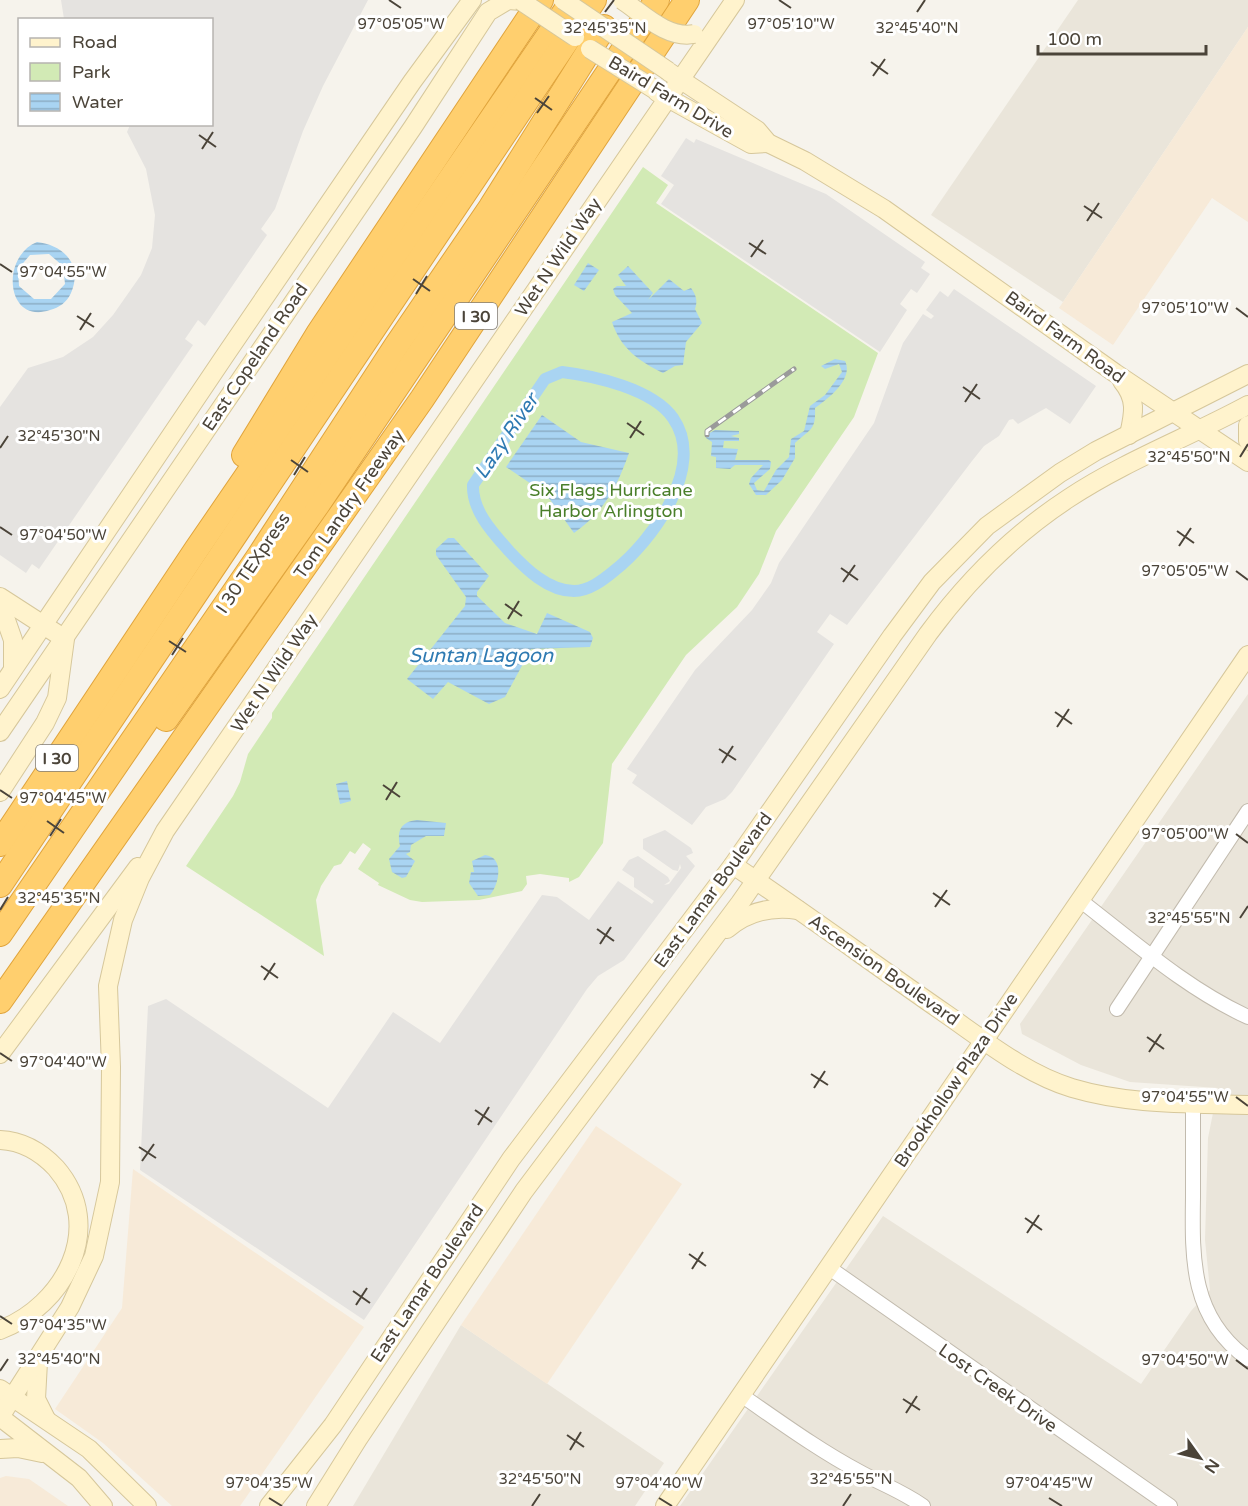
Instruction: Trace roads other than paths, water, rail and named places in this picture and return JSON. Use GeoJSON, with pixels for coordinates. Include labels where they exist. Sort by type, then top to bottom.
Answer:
{"type":"FeatureCollection","features":[{"type":"Feature","properties":{"kind":"highway"},"geometry":{"type":"LineString","coordinates":[[196,550],[213,505],[527,0]]}},
{"type":"Feature","properties":{"kind":"highway"},"geometry":{"type":"LineString","coordinates":[[32,887],[102,808],[175,707],[318,504],[657,0]]}},
{"type":"Feature","properties":{"kind":"highway","name":"Tom Landry Freeway"},"geometry":{"type":"LineString","coordinates":[[0,1001],[422,399],[687,0]]}},
{"type":"Feature","properties":{"kind":"highway"},"geometry":{"type":"LineString","coordinates":[[497,187],[516,146],[587,22]]}},
{"type":"Feature","properties":{"kind":"highway","name":"I 30"},"geometry":{"type":"LineString","coordinates":[[0,844],[196,550],[587,22]]}},
{"type":"Feature","properties":{"kind":"highway","name":"I 30"},"geometry":{"type":"LineString","coordinates":[[0,885],[587,22]]}},
{"type":"Feature","properties":{"kind":"highway","name":"I 30 TEXpress"},"geometry":{"type":"LineString","coordinates":[[0,934],[259,556],[497,187]]}},
{"type":"Feature","properties":{"kind":"highway","name":"I 30 TEXpress"},"geometry":{"type":"LineString","coordinates":[[0,901],[214,585],[497,187]]}},
{"type":"Feature","properties":{"kind":"main road","name":"East Copeland Road"},"geometry":{"type":"LineString","coordinates":[[0,689],[372,141],[472,0]]}},
{"type":"Feature","properties":{"kind":"main road","name":"East Copeland Road"},"geometry":{"type":"LineString","coordinates":[[0,732],[488,12],[508,0],[527,0]]}},
{"type":"Feature","properties":{"kind":"main road","name":"Baird Farm Drive"},"geometry":{"type":"LineString","coordinates":[[527,0],[587,22],[674,75],[757,130],[768,143],[805,161],[884,209]]}},
{"type":"Feature","properties":{"kind":"main road","name":"Baird Farm Drive"},"geometry":{"type":"LineString","coordinates":[[563,0],[660,94],[752,144],[768,143]]}},
{"type":"Feature","properties":{"kind":"main road"},"geometry":{"type":"LineString","coordinates":[[622,0],[672,33],[683,36],[694,34],[710,24],[735,0]]}},
{"type":"Feature","properties":{"kind":"main road","name":"Wet N Wild Way"},"geometry":{"type":"LineString","coordinates":[[0,1417],[6,1393],[39,1356],[70,1307],[94,1256],[110,1182],[111,1067],[108,986],[123,920],[140,878],[165,831],[660,94],[735,0]]}},
{"type":"Feature","properties":{"kind":"main road"},"geometry":{"type":"LineString","coordinates":[[372,141],[393,155]]}},
{"type":"Feature","properties":{"kind":"main road","name":"Baird Farm Road"},"geometry":{"type":"LineString","coordinates":[[884,209],[1115,373],[1248,462]]}},
{"type":"Feature","properties":{"kind":"main road"},"geometry":{"type":"LineString","coordinates":[[1115,373],[1133,398],[1135,412],[1129,435]]}},
{"type":"Feature","properties":{"kind":"main road","name":"East Lamar Boulevard"},"geometry":{"type":"LineString","coordinates":[[269,1506],[333,1425],[511,1159],[733,865],[920,598],[948,565],[1007,510],[1079,460],[1248,374]]}},
{"type":"Feature","properties":{"kind":"main road","name":"East Lamar Boulevard"},"geometry":{"type":"LineString","coordinates":[[316,1506],[497,1229],[756,880],[942,615],[993,559],[1069,498],[1107,475],[1248,405]]}},
{"type":"Feature","properties":{"kind":"main road"},"geometry":{"type":"LineString","coordinates":[[1248,425],[1248,441]]}},
{"type":"Feature","properties":{"kind":"main road"},"geometry":{"type":"LineString","coordinates":[[0,597],[64,639],[57,698],[45,723],[0,792]]}},
{"type":"Feature","properties":{"kind":"main road"},"geometry":{"type":"LineString","coordinates":[[920,598],[942,615]]}},
{"type":"Feature","properties":{"kind":"main road"},"geometry":{"type":"LineString","coordinates":[[0,603],[13,640],[13,669]]}},
{"type":"Feature","properties":{"kind":"main road","name":"Brookhollow Plaza Drive"},"geometry":{"type":"LineString","coordinates":[[665,1506],[1248,655]]}},
{"type":"Feature","properties":{"kind":"main road"},"geometry":{"type":"LineString","coordinates":[[0,1054],[165,831]]}},
{"type":"Feature","properties":{"kind":"main road","name":"Ascension Boulevard"},"geometry":{"type":"LineString","coordinates":[[733,865],[984,1040],[1048,1079],[1071,1088],[1122,1099],[1248,1105]]}},
{"type":"Feature","properties":{"kind":"main road"},"geometry":{"type":"LineString","coordinates":[[708,946],[740,918],[749,914],[781,907],[798,910]]}},
{"type":"Feature","properties":{"kind":"main road"},"geometry":{"type":"LineString","coordinates":[[0,1140],[24,1145],[51,1163],[68,1185],[78,1222],[70,1266],[54,1293],[27,1317],[0,1330]]}},
{"type":"Feature","properties":{"kind":"main road"},"geometry":{"type":"LineString","coordinates":[[39,1356],[36,1399],[47,1420]]}},
{"type":"Feature","properties":{"kind":"main road"},"geometry":{"type":"LineString","coordinates":[[6,1393],[89,1449],[147,1506]]}},
{"type":"Feature","properties":{"kind":"main road"},"geometry":{"type":"LineString","coordinates":[[0,1417],[78,1478],[103,1506]]}},
{"type":"Feature","properties":{"kind":"main road"},"geometry":{"type":"LineString","coordinates":[[0,1449],[18,1448],[49,1455]]}},
{"type":"Feature","properties":{"kind":"main road"},"geometry":{"type":"LineString","coordinates":[[255,1506],[262,1499],[285,1486]]}},
{"type":"Feature","properties":{"kind":"street"},"geometry":{"type":"LineString","coordinates":[[1117,1010],[1248,811]]}},
{"type":"Feature","properties":{"kind":"street"},"geometry":{"type":"LineString","coordinates":[[1081,901],[1224,1006],[1248,1017]]}},
{"type":"Feature","properties":{"kind":"street"},"geometry":{"type":"LineString","coordinates":[[1193,1104],[1193,1258],[1199,1288],[1217,1329],[1248,1359]]}},
{"type":"Feature","properties":{"kind":"street","name":"Lost Creek Drive"},"geometry":{"type":"LineString","coordinates":[[828,1267],[1170,1506]]}},
{"type":"Feature","properties":{"kind":"street"},"geometry":{"type":"LineString","coordinates":[[741,1395],[842,1462],[897,1489],[923,1506]]}},
{"type":"Feature","properties":{"kind":"water"},"geometry":{"type":"Polygon","coordinates":[[[37,242],[55,247],[69,258],[75,274],[74,283],[71,293],[60,306],[35,312],[24,308],[17,299],[13,287],[13,274],[17,261],[25,250],[37,242]],[[49,254],[30,255],[18,269],[19,286],[34,299],[51,299],[65,284],[63,266],[49,254]]]}},
{"type":"Feature","properties":{"kind":"water"},"geometry":{"type":"Polygon","coordinates":[[[588,263],[599,270],[584,291],[574,285],[588,263]]]}},
{"type":"Feature","properties":{"kind":"water"},"geometry":{"type":"Polygon","coordinates":[[[628,266],[653,293],[648,300],[669,279],[684,291],[691,288],[694,293],[695,309],[702,323],[686,342],[683,365],[675,366],[663,373],[646,364],[620,340],[612,322],[632,313],[615,295],[613,289],[617,286],[626,286],[618,275],[628,266]]]}},
{"type":"Feature","properties":{"kind":"water"},"geometry":{"type":"Polygon","coordinates":[[[835,359],[845,361],[847,368],[843,381],[833,394],[815,408],[813,425],[795,443],[795,458],[782,480],[766,495],[756,495],[749,484],[751,478],[763,465],[735,465],[730,469],[716,468],[716,457],[711,456],[712,442],[706,438],[706,435],[715,430],[739,431],[739,434],[731,436],[739,438],[739,441],[724,441],[723,448],[738,449],[735,460],[769,460],[771,462],[770,469],[754,483],[757,490],[764,491],[776,470],[789,457],[791,439],[804,431],[810,406],[825,395],[842,372],[839,364],[825,369],[821,366],[835,359]]]}},
{"type":"Feature","properties":{"kind":"water"},"geometry":{"type":"Polygon","coordinates":[[[542,415],[581,442],[629,453],[620,477],[608,498],[594,516],[574,533],[546,494],[506,467],[542,415]]]}},
{"type":"Feature","properties":{"kind":"water","name":"Suntan Lagoon"},"geometry":{"type":"Polygon","coordinates":[[[448,538],[454,538],[489,576],[477,592],[477,596],[505,623],[537,634],[547,613],[590,632],[593,638],[590,647],[531,649],[505,697],[489,704],[448,682],[433,699],[407,679],[465,606],[466,597],[436,555],[436,549],[448,538]]]}},
{"type":"Feature","properties":{"kind":"water"},"geometry":{"type":"Polygon","coordinates":[[[347,781],[351,801],[340,804],[336,784],[347,781]]]}},
{"type":"Feature","properties":{"kind":"water"},"geometry":{"type":"Polygon","coordinates":[[[417,820],[446,823],[444,836],[426,836],[411,845],[410,852],[406,854],[415,861],[406,877],[402,878],[392,872],[389,859],[400,846],[399,836],[403,825],[417,820]]]}},
{"type":"Feature","properties":{"kind":"water"},"geometry":{"type":"Polygon","coordinates":[[[485,855],[491,857],[498,866],[498,878],[490,895],[478,896],[469,883],[471,872],[474,872],[472,861],[485,855]]]}},
{"type":"Feature","properties":{"kind":"waterway","name":"Lazy River"},"geometry":{"type":"LineString","coordinates":[[562,372],[606,381],[652,399],[673,418],[682,437],[683,458],[679,480],[671,502],[658,522],[629,558],[605,578],[580,591],[555,587],[530,572],[490,529],[476,504],[473,485],[545,379],[562,372]]}},
{"type":"Feature","properties":{"kind":"railway"},"geometry":{"type":"LineString","coordinates":[[707,435],[707,431],[794,369]]}},
{"type":"Feature","properties":{"kind":"park label","name":"Six Flags Hurricane Harbor Arlington"},"geometry":{"type":"Point","coordinates":[611,500]}}]}
